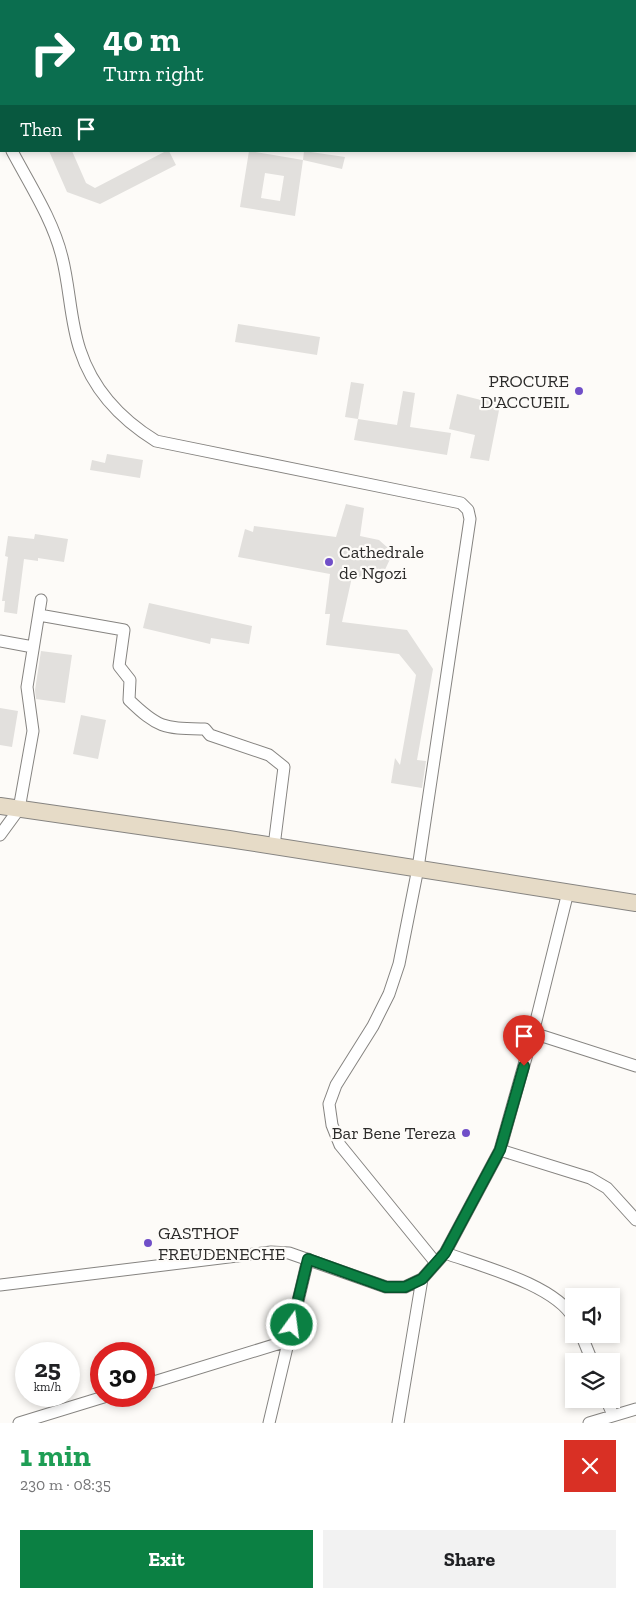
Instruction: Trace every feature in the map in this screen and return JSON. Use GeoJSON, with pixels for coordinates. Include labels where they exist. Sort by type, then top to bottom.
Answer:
{"type":"FeatureCollection","features":[{"type":"Feature","properties":{"kind":"street"},"geometry":{"type":"LineString","coordinates":[[13,152],[49,222],[62,256],[80,350],[94,382],[110,404],[131,426],[156,442],[461,503],[468,510],[470,520],[418,868],[399,964],[389,994],[373,1026],[336,1085],[329,1104],[332,1125],[340,1145],[436,1263]]}},
{"type":"Feature","properties":{"kind":"street"},"geometry":{"type":"LineString","coordinates":[[0,835],[19,809],[33,730],[27,687],[41,600]]}},
{"type":"Feature","properties":{"kind":"street"},"geometry":{"type":"LineString","coordinates":[[39,615],[124,630],[119,666],[130,680],[130,700],[151,721],[172,729],[205,729],[210,735],[269,755],[284,768],[274,846]]}},
{"type":"Feature","properties":{"kind":"street"},"geometry":{"type":"LineString","coordinates":[[0,641],[33,648]]}},
{"type":"Feature","properties":{"kind":"street"},"geometry":{"type":"LineString","coordinates":[[0,806],[274,846],[636,903]]}},
{"type":"Feature","properties":{"kind":"street"},"geometry":{"type":"LineString","coordinates":[[0,1285],[271,1252],[289,1253],[386,1287],[405,1287],[422,1279],[445,1253],[500,1150],[533,1033],[568,892]]}},
{"type":"Feature","properties":{"kind":"street"},"geometry":{"type":"LineString","coordinates":[[533,1033],[636,1066]]}},
{"type":"Feature","properties":{"kind":"street"},"geometry":{"type":"LineString","coordinates":[[500,1150],[590,1178],[607,1188],[623,1203],[636,1220]]}},
{"type":"Feature","properties":{"kind":"street"},"geometry":{"type":"LineString","coordinates":[[445,1253],[541,1289],[559,1301],[565,1308]]}},
{"type":"Feature","properties":{"kind":"street"},"geometry":{"type":"LineString","coordinates":[[269,1423],[308,1259]]}},
{"type":"Feature","properties":{"kind":"street"},"geometry":{"type":"LineString","coordinates":[[398,1423],[422,1279]]}},
{"type":"Feature","properties":{"kind":"street"},"geometry":{"type":"LineString","coordinates":[[155,1382],[287,1341]]}},
{"type":"Feature","properties":{"kind":"street"},"geometry":{"type":"LineString","coordinates":[[19,1423],[90,1401]]}},
{"type":"Feature","properties":{"kind":"street"},"geometry":{"type":"LineString","coordinates":[[610,1408],[613,1415]]}},
{"type":"Feature","properties":{"kind":"street"},"geometry":{"type":"LineString","coordinates":[[589,1423],[636,1409]]}},
{"type":"Feature","properties":{"kind":"building"},"geometry":{"type":"Polygon","coordinates":[[[49,152],[72,152],[86,183],[95,188],[164,152],[170,152],[176,165],[100,204],[67,192],[49,152]]]}},
{"type":"Feature","properties":{"kind":"building"},"geometry":{"type":"Polygon","coordinates":[[[249,152],[303,160],[295,216],[240,207],[249,152]],[[265,173],[261,198],[280,201],[284,176],[265,173]]]}},
{"type":"Feature","properties":{"kind":"building"},"geometry":{"type":"Polygon","coordinates":[[[304,152],[345,157],[342,169],[303,160],[304,152]]]}},
{"type":"Feature","properties":{"kind":"building"},"geometry":{"type":"Polygon","coordinates":[[[238,324],[320,337],[317,355],[235,342],[238,324]]]}},
{"type":"Feature","properties":{"kind":"building"},"geometry":{"type":"Polygon","coordinates":[[[351,382],[364,384],[358,419],[345,417],[351,382]]]}},
{"type":"Feature","properties":{"kind":"building"},"geometry":{"type":"Polygon","coordinates":[[[403,391],[415,393],[410,427],[451,433],[447,455],[354,440],[358,419],[397,425],[403,391]]]}},
{"type":"Feature","properties":{"kind":"building"},"geometry":{"type":"Polygon","coordinates":[[[457,394],[481,400],[482,396],[501,400],[489,461],[470,458],[475,435],[449,429],[457,394]]]}},
{"type":"Feature","properties":{"kind":"building"},"geometry":{"type":"Polygon","coordinates":[[[107,454],[143,460],[140,478],[90,470],[92,460],[105,463],[107,454]]]}},
{"type":"Feature","properties":{"kind":"building"},"geometry":{"type":"Polygon","coordinates":[[[346,504],[364,508],[360,536],[379,540],[388,548],[391,557],[382,576],[352,577],[342,622],[407,630],[433,669],[417,760],[426,761],[422,788],[391,783],[395,758],[400,765],[416,675],[399,654],[326,645],[330,614],[325,614],[330,574],[238,557],[245,529],[253,532],[254,526],[336,537],[346,504]]]}},
{"type":"Feature","properties":{"kind":"building"},"geometry":{"type":"Polygon","coordinates":[[[35,534],[68,539],[64,562],[38,558],[38,561],[24,559],[17,614],[4,612],[5,601],[2,601],[8,557],[5,556],[8,536],[34,539],[35,534]]]}},
{"type":"Feature","properties":{"kind":"building"},"geometry":{"type":"Polygon","coordinates":[[[149,603],[252,626],[249,644],[211,638],[210,644],[143,628],[149,603]]]}},
{"type":"Feature","properties":{"kind":"building"},"geometry":{"type":"Polygon","coordinates":[[[41,651],[72,655],[65,703],[36,699],[35,690],[41,651]]]}},
{"type":"Feature","properties":{"kind":"building"},"geometry":{"type":"Polygon","coordinates":[[[0,708],[18,711],[12,747],[0,745],[0,708]]]}},
{"type":"Feature","properties":{"kind":"building"},"geometry":{"type":"Polygon","coordinates":[[[81,715],[106,720],[98,759],[73,754],[81,715]]]}},
{"type":"Feature","properties":{"kind":"place","name":"PROCURE D'ACCUEIL"},"geometry":{"type":"Point","coordinates":[579,391]}},
{"type":"Feature","properties":{"kind":"place","name":"Cathedrale de Ngozi"},"geometry":{"type":"Point","coordinates":[329,562]}},
{"type":"Feature","properties":{"kind":"place","name":"Bar Bene Tereza"},"geometry":{"type":"Point","coordinates":[466,1133]}},
{"type":"Feature","properties":{"kind":"place","name":"GASTHOF FREUDENECHE"},"geometry":{"type":"Point","coordinates":[148,1243]}},
{"type":"Feature","properties":{"kind":"route"},"geometry":{"type":"LineString","coordinates":[[292,1325],[308,1259],[386,1287],[405,1287],[422,1279],[445,1253],[500,1150],[524,1066]]}}]}
